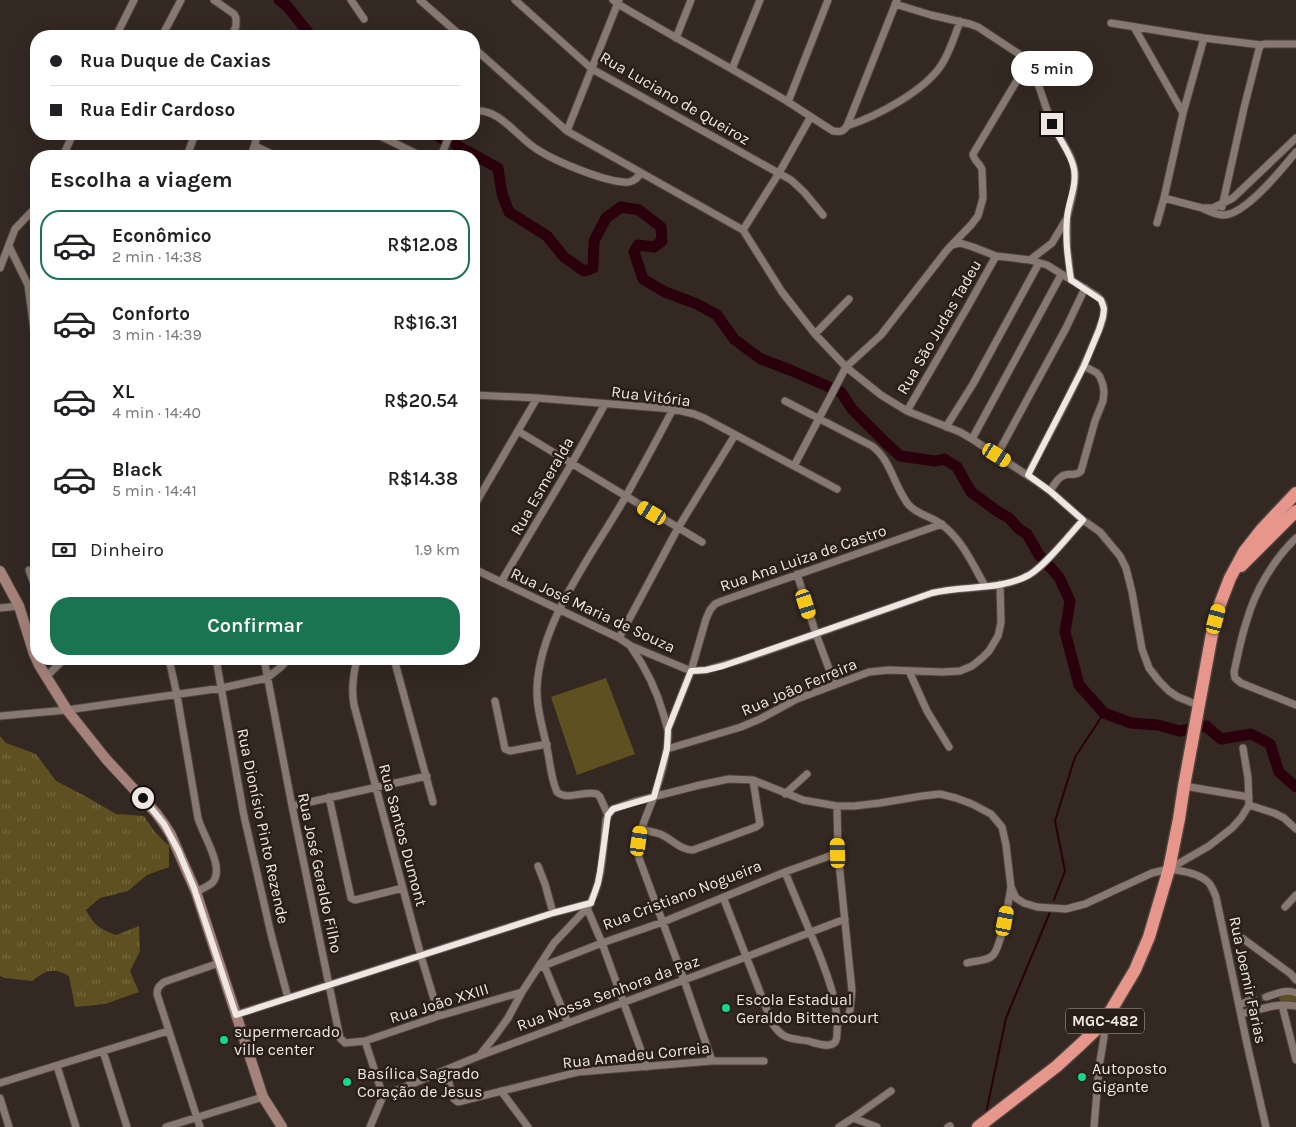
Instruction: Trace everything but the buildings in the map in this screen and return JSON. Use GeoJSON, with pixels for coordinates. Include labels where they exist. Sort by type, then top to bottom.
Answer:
{"type":"FeatureCollection","features":[{"type":"Feature","properties":{"kind":"highway","name":"MGC-482"},"geometry":{"type":"LineString","coordinates":[[978,1127],[993,1121],[1082,1044],[1104,1022],[1135,970],[1149,937],[1169,869],[1197,711],[1212,634],[1220,604],[1244,552],[1262,529],[1296,493]]}},
{"type":"Feature","properties":{"kind":"highway","name":"MGC-482"},"geometry":{"type":"LineString","coordinates":[[1232,575],[1296,511]]}},
{"type":"Feature","properties":{"kind":"street"},"geometry":{"type":"LineString","coordinates":[[119,30],[134,0]]}},
{"type":"Feature","properties":{"kind":"street"},"geometry":{"type":"LineString","coordinates":[[165,30],[182,0]]}},
{"type":"Feature","properties":{"kind":"street"},"geometry":{"type":"LineString","coordinates":[[214,0],[235,15],[237,20],[234,30]]}},
{"type":"Feature","properties":{"kind":"street"},"geometry":{"type":"LineString","coordinates":[[351,0],[364,19]]}},
{"type":"Feature","properties":{"kind":"street"},"geometry":{"type":"LineString","coordinates":[[420,0],[454,30]]}},
{"type":"Feature","properties":{"kind":"street","name":"Rua Luciano de Queiroz"},"geometry":{"type":"LineString","coordinates":[[515,0],[592,68],[779,173],[798,186],[823,215]]}},
{"type":"Feature","properties":{"kind":"street"},"geometry":{"type":"LineString","coordinates":[[676,38],[691,0]]}},
{"type":"Feature","properties":{"kind":"street"},"geometry":{"type":"LineString","coordinates":[[732,69],[760,0]]}},
{"type":"Feature","properties":{"kind":"street"},"geometry":{"type":"LineString","coordinates":[[788,102],[828,0]]}},
{"type":"Feature","properties":{"kind":"street"},"geometry":{"type":"LineString","coordinates":[[567,131],[617,1],[676,38],[788,102],[810,118],[833,131],[841,132],[889,107],[919,88],[932,77],[948,53],[960,22]]}},
{"type":"Feature","properties":{"kind":"street"},"geometry":{"type":"LineString","coordinates":[[846,128],[896,2],[931,15],[970,24],[985,31],[1021,55],[1028,62],[1052,124],[1071,159],[1075,176],[1074,191],[1066,218],[1052,243],[1030,260]]}},
{"type":"Feature","properties":{"kind":"street"},"geometry":{"type":"LineString","coordinates":[[1111,23],[1262,45],[1296,44]]}},
{"type":"Feature","properties":{"kind":"street"},"geometry":{"type":"LineString","coordinates":[[1134,27],[1184,113]]}},
{"type":"Feature","properties":{"kind":"street"},"geometry":{"type":"LineString","coordinates":[[1157,222],[1204,38]]}},
{"type":"Feature","properties":{"kind":"street"},"geometry":{"type":"LineString","coordinates":[[1222,215],[1222,205],[1257,56],[1262,45]]}},
{"type":"Feature","properties":{"kind":"street"},"geometry":{"type":"LineString","coordinates":[[480,53],[567,131],[743,230],[782,292],[815,334],[846,367],[881,395],[906,411],[972,439],[1028,475],[1100,532],[1120,556],[1126,568],[1142,649],[1149,668],[1158,681],[1169,691],[1197,711]]}},
{"type":"Feature","properties":{"kind":"street"},"geometry":{"type":"LineString","coordinates":[[794,466],[846,367],[881,335],[952,245],[978,216],[983,192],[982,170],[973,154],[1028,62]]}},
{"type":"Feature","properties":{"kind":"street"},"geometry":{"type":"LineString","coordinates":[[480,112],[496,116],[537,150],[586,172],[626,182],[635,180],[641,173]]}},
{"type":"Feature","properties":{"kind":"street"},"geometry":{"type":"LineString","coordinates":[[743,230],[779,173],[810,118]]}},
{"type":"Feature","properties":{"kind":"street"},"geometry":{"type":"LineString","coordinates":[[1202,208],[1213,208],[1233,198],[1296,138]]}},
{"type":"Feature","properties":{"kind":"street"},"geometry":{"type":"LineString","coordinates":[[254,150],[256,140]]}},
{"type":"Feature","properties":{"kind":"street"},"geometry":{"type":"LineString","coordinates":[[388,140],[409,150]]}},
{"type":"Feature","properties":{"kind":"street"},"geometry":{"type":"LineString","coordinates":[[255,146],[263,150]]}},
{"type":"Feature","properties":{"kind":"street"},"geometry":{"type":"LineString","coordinates":[[1164,198],[1222,215],[1234,212],[1272,180],[1296,152]]}},
{"type":"Feature","properties":{"kind":"street"},"geometry":{"type":"LineString","coordinates":[[0,268],[12,234],[30,213]]}},
{"type":"Feature","properties":{"kind":"street"},"geometry":{"type":"LineString","coordinates":[[1066,218],[1071,280]]}},
{"type":"Feature","properties":{"kind":"street"},"geometry":{"type":"LineString","coordinates":[[952,245],[960,243],[996,256],[1030,260],[1047,265],[1101,300],[1104,309],[1099,330],[1084,366],[1028,475]]}},
{"type":"Feature","properties":{"kind":"street"},"geometry":{"type":"LineString","coordinates":[[9,246],[28,285],[30,298]]}},
{"type":"Feature","properties":{"kind":"street","name":"Rua São Judas Tadeu"},"geometry":{"type":"LineString","coordinates":[[906,411],[996,256]]}},
{"type":"Feature","properties":{"kind":"street"},"geometry":{"type":"LineString","coordinates":[[946,427],[973,384],[1039,263]]}},
{"type":"Feature","properties":{"kind":"street"},"geometry":{"type":"LineString","coordinates":[[972,439],[1061,275]]}},
{"type":"Feature","properties":{"kind":"street"},"geometry":{"type":"LineString","coordinates":[[997,455],[1085,288]]}},
{"type":"Feature","properties":{"kind":"street"},"geometry":{"type":"LineString","coordinates":[[815,334],[849,299]]}},
{"type":"Feature","properties":{"kind":"street"},"geometry":{"type":"LineString","coordinates":[[1050,491],[1061,476],[1080,473],[1095,421],[1103,401],[1102,380],[1097,373],[1084,366]]}},
{"type":"Feature","properties":{"kind":"street","name":"Rua Vitória"},"geometry":{"type":"LineString","coordinates":[[480,395],[673,409],[694,414],[837,489]]}},
{"type":"Feature","properties":{"kind":"street"},"geometry":{"type":"LineString","coordinates":[[480,496],[537,398]]}},
{"type":"Feature","properties":{"kind":"street"},"geometry":{"type":"LineString","coordinates":[[785,401],[877,450],[884,459],[909,505],[942,524],[951,532],[985,586]]}},
{"type":"Feature","properties":{"kind":"street","name":"Rua Esmeralda"},"geometry":{"type":"LineString","coordinates":[[501,582],[605,404]]}},
{"type":"Feature","properties":{"kind":"street"},"geometry":{"type":"LineString","coordinates":[[479,1056],[508,1018],[522,992],[541,967],[554,943],[589,906],[598,883],[608,815],[597,794],[563,796],[557,792],[538,708],[537,689],[542,656],[560,610],[584,565],[626,497],[673,409]]}},
{"type":"Feature","properties":{"kind":"street"},"geometry":{"type":"LineString","coordinates":[[518,431],[702,542]]}},
{"type":"Feature","properties":{"kind":"street"},"geometry":{"type":"LineString","coordinates":[[619,638],[678,528],[735,435]]}},
{"type":"Feature","properties":{"kind":"street"},"geometry":{"type":"LineString","coordinates":[[691,671],[723,666],[932,593],[1000,584],[1022,579],[1041,566],[1083,520]]}},
{"type":"Feature","properties":{"kind":"street","name":"Rua Ana Luiza de Castro"},"geometry":{"type":"LineString","coordinates":[[668,729],[691,671],[706,619],[715,604],[942,524]]}},
{"type":"Feature","properties":{"kind":"street"},"geometry":{"type":"LineString","coordinates":[[1296,538],[1271,567],[1260,589],[1247,619],[1234,672],[1235,678],[1241,683],[1296,705]]}},
{"type":"Feature","properties":{"kind":"street"},"geometry":{"type":"LineString","coordinates":[[0,572],[19,606],[30,641]]}},
{"type":"Feature","properties":{"kind":"street","name":"Rua José Maria de Souza"},"geometry":{"type":"LineString","coordinates":[[480,572],[619,638],[631,646],[691,671]]}},
{"type":"Feature","properties":{"kind":"street"},"geometry":{"type":"LineString","coordinates":[[797,574],[835,685]]}},
{"type":"Feature","properties":{"kind":"street","name":"Rua João Ferreira"},"geometry":{"type":"LineString","coordinates":[[667,749],[741,727],[797,699],[869,672],[889,670],[960,671],[972,666],[989,651],[998,636],[1001,623],[1000,584]]}},
{"type":"Feature","properties":{"kind":"street"},"geometry":{"type":"LineString","coordinates":[[0,608],[19,606]]}},
{"type":"Feature","properties":{"kind":"street"},"geometry":{"type":"LineString","coordinates":[[631,646],[641,660],[651,681],[668,729],[667,749],[654,797],[641,829],[638,849],[639,858],[712,1061]]}},
{"type":"Feature","properties":{"kind":"street"},"geometry":{"type":"LineString","coordinates":[[40,665],[67,710],[106,759],[143,798],[164,824],[178,850],[196,892],[262,1097],[282,1127]]}},
{"type":"Feature","properties":{"kind":"street"},"geometry":{"type":"LineString","coordinates":[[46,676],[58,665]]}},
{"type":"Feature","properties":{"kind":"street"},"geometry":{"type":"LineString","coordinates":[[170,665],[198,818],[217,870],[212,882],[196,892]]}},
{"type":"Feature","properties":{"kind":"street","name":"Rua Dionísio Pinto Rezende"},"geometry":{"type":"LineString","coordinates":[[217,665],[244,816],[288,998]]}},
{"type":"Feature","properties":{"kind":"street","name":"Rua José Geraldo Filho"},"geometry":{"type":"LineString","coordinates":[[265,665],[340,1038],[349,1044],[365,1041]]}},
{"type":"Feature","properties":{"kind":"street"},"geometry":{"type":"LineString","coordinates":[[0,716],[67,710],[222,688],[267,678],[283,665]]}},
{"type":"Feature","properties":{"kind":"street","name":"Rua Santos Dumont"},"geometry":{"type":"LineString","coordinates":[[356,665],[352,694],[375,787],[439,1016]]}},
{"type":"Feature","properties":{"kind":"street"},"geometry":{"type":"LineString","coordinates":[[396,665],[433,802]]}},
{"type":"Feature","properties":{"kind":"street"},"geometry":{"type":"LineString","coordinates":[[909,671],[927,711],[950,747]]}},
{"type":"Feature","properties":{"kind":"street"},"geometry":{"type":"LineString","coordinates":[[495,701],[505,749],[510,751],[547,744]]}},
{"type":"Feature","properties":{"kind":"street"},"geometry":{"type":"LineString","coordinates":[[1011,887],[1016,898],[1024,903],[1038,907],[1066,908],[1085,904],[1152,873],[1169,869],[1221,838],[1242,818],[1249,805],[1248,778],[1243,748]]}},
{"type":"Feature","properties":{"kind":"street"},"geometry":{"type":"LineString","coordinates":[[785,794],[807,774]]}},
{"type":"Feature","properties":{"kind":"street"},"geometry":{"type":"LineString","coordinates":[[292,806],[426,776]]}},
{"type":"Feature","properties":{"kind":"street"},"geometry":{"type":"LineString","coordinates":[[608,815],[613,809],[729,779],[754,780],[802,800],[837,806],[872,804],[940,794],[972,804],[991,814],[1002,827],[1011,887],[1005,921],[995,954],[990,958],[967,963]]}},
{"type":"Feature","properties":{"kind":"street"},"geometry":{"type":"LineString","coordinates":[[641,829],[661,835],[682,848],[693,850],[756,827],[760,824],[760,818],[754,780]]}},
{"type":"Feature","properties":{"kind":"street"},"geometry":{"type":"LineString","coordinates":[[1184,786],[1250,797]]}},
{"type":"Feature","properties":{"kind":"street"},"geometry":{"type":"LineString","coordinates":[[330,797],[351,898],[355,900],[403,888]]}},
{"type":"Feature","properties":{"kind":"street"},"geometry":{"type":"LineString","coordinates":[[1249,805],[1274,812],[1296,829]]}},
{"type":"Feature","properties":{"kind":"street"},"geometry":{"type":"LineString","coordinates":[[837,806],[838,853],[852,991],[847,1018],[838,1022]]}},
{"type":"Feature","properties":{"kind":"street","name":"Rua Cristiano Nogueira"},"geometry":{"type":"LineString","coordinates":[[541,967],[663,922],[785,872],[838,853]]}},
{"type":"Feature","properties":{"kind":"street"},"geometry":{"type":"LineString","coordinates":[[538,866],[553,913]]}},
{"type":"Feature","properties":{"kind":"street","name":"Rua Joemir Farias"},"geometry":{"type":"LineString","coordinates":[[1169,869],[1188,872],[1208,883],[1216,897],[1266,1127]]}},
{"type":"Feature","properties":{"kind":"street"},"geometry":{"type":"LineString","coordinates":[[723,897],[772,1023],[778,1032],[789,1037],[823,1044],[834,1044],[837,1037],[838,1022],[833,994],[785,872]]}},
{"type":"Feature","properties":{"kind":"street"},"geometry":{"type":"LineString","coordinates":[[1285,907],[1296,896]]}},
{"type":"Feature","properties":{"kind":"street"},"geometry":{"type":"LineString","coordinates":[[236,1015],[553,913],[589,906]]}},
{"type":"Feature","properties":{"kind":"street"},"geometry":{"type":"LineString","coordinates":[[589,906],[647,1067]]}},
{"type":"Feature","properties":{"kind":"street","name":"Rua Nossa Senhora da Paz"},"geometry":{"type":"LineString","coordinates":[[383,1096],[479,1056],[845,919]]}},
{"type":"Feature","properties":{"kind":"street"},"geometry":{"type":"LineString","coordinates":[[1242,938],[1291,974],[1296,980]]}},
{"type":"Feature","properties":{"kind":"street"},"geometry":{"type":"LineString","coordinates":[[200,1127],[168,1031],[157,989],[164,982],[219,963]]}},
{"type":"Feature","properties":{"kind":"street"},"geometry":{"type":"LineString","coordinates":[[541,967],[568,1023]]}},
{"type":"Feature","properties":{"kind":"street"},"geometry":{"type":"LineString","coordinates":[[1296,993],[1289,990],[1270,996],[1278,1005],[1296,1060]]}},
{"type":"Feature","properties":{"kind":"street","name":"Rua João XXIII"},"geometry":{"type":"LineString","coordinates":[[365,1041],[439,1016],[522,992]]}},
{"type":"Feature","properties":{"kind":"street"},"geometry":{"type":"LineString","coordinates":[[1239,1005],[1251,1000]]}},
{"type":"Feature","properties":{"kind":"street"},"geometry":{"type":"LineString","coordinates":[[1241,1014],[1278,1005],[1296,1006]]}},
{"type":"Feature","properties":{"kind":"street"},"geometry":{"type":"LineString","coordinates":[[1094,1127],[1104,1022]]}},
{"type":"Feature","properties":{"kind":"street"},"geometry":{"type":"LineString","coordinates":[[0,1083],[168,1031]]}},
{"type":"Feature","properties":{"kind":"street"},"geometry":{"type":"LineString","coordinates":[[365,1041],[383,1096],[370,1127]]}},
{"type":"Feature","properties":{"kind":"street"},"geometry":{"type":"LineString","coordinates":[[103,1051],[127,1127]]}},
{"type":"Feature","properties":{"kind":"street","name":"Rua Amadeu Correia"},"geometry":{"type":"LineString","coordinates":[[445,1070],[454,1099],[458,1102],[578,1072],[712,1061],[764,1061]]}},
{"type":"Feature","properties":{"kind":"street"},"geometry":{"type":"LineString","coordinates":[[57,1066],[76,1127]]}},
{"type":"Feature","properties":{"kind":"street"},"geometry":{"type":"LineString","coordinates":[[501,1091],[528,1127]]}},
{"type":"Feature","properties":{"kind":"street"},"geometry":{"type":"LineString","coordinates":[[839,1127],[891,1091]]}},
{"type":"Feature","properties":{"kind":"street"},"geometry":{"type":"LineString","coordinates":[[166,1127],[262,1097]]}},
{"type":"Feature","properties":{"kind":"street"},"geometry":{"type":"LineString","coordinates":[[0,1098],[9,1127]]}},
{"type":"Feature","properties":{"kind":"street"},"geometry":{"type":"LineString","coordinates":[[854,1118],[877,1127]]}},
{"type":"Feature","properties":{"kind":"green space"},"geometry":{"type":"Polygon","coordinates":[[[606,678],[635,754],[577,775],[551,697],[606,678]]]}},
{"type":"Feature","properties":{"kind":"green space"},"geometry":{"type":"Polygon","coordinates":[[[0,736],[6,743],[36,754],[56,781],[116,814],[144,816],[155,832],[169,846],[169,867],[147,875],[128,891],[100,898],[86,910],[98,926],[116,935],[139,926],[140,951],[130,971],[139,992],[105,1004],[75,1007],[69,976],[63,973],[58,971],[46,972],[32,981],[0,976],[0,736]]]}},
{"type":"Feature","properties":{"kind":"green space"},"geometry":{"type":"Polygon","coordinates":[[[1280,994],[1296,995],[1296,1004],[1281,1002],[1279,999],[1280,994]]]}},
{"type":"Feature","properties":{"kind":"waterway"},"geometry":{"type":"LineString","coordinates":[[279,0],[287,6],[306,30]]}},
{"type":"Feature","properties":{"kind":"waterway"},"geometry":{"type":"LineString","coordinates":[[456,145],[465,150]]}},
{"type":"Feature","properties":{"kind":"waterway"},"geometry":{"type":"LineString","coordinates":[[480,158],[498,168],[502,194],[509,212],[547,236],[564,257],[584,271],[593,268],[594,241],[606,218],[621,207],[639,210],[661,227],[662,241],[654,247],[638,245],[634,252],[643,279],[665,292],[697,304],[717,315],[734,339],[761,359],[841,392],[852,409],[900,456],[935,461],[944,459],[957,467],[971,492],[1009,518],[1019,529],[1027,534],[1039,555],[1059,577],[1070,601],[1065,632],[1079,685],[1104,713],[1131,723],[1158,725],[1180,731],[1206,726],[1221,739],[1251,734],[1270,744],[1279,772],[1296,787]]}},
{"type":"Feature","properties":{"kind":"waterway"},"geometry":{"type":"LineString","coordinates":[[1054,900],[1065,871],[1055,821],[1075,757],[1104,713]]}},
{"type":"Feature","properties":{"kind":"waterway"},"geometry":{"type":"LineString","coordinates":[[986,1113],[1006,1018],[1050,912]]}},
{"type":"Feature","properties":{"kind":"tunnel"},"geometry":{"type":"LineString","coordinates":[[1251,1000],[1266,997]]}},
{"type":"Feature","properties":{"kind":"place","name":"Escola Estadual Geraldo Bittencourt"},"geometry":{"type":"Point","coordinates":[726,1008]}},
{"type":"Feature","properties":{"kind":"place","name":"supermercado ville center"},"geometry":{"type":"Point","coordinates":[224,1040]}},
{"type":"Feature","properties":{"kind":"place","name":"Autoposto Gigante"},"geometry":{"type":"Point","coordinates":[1082,1077]}},
{"type":"Feature","properties":{"kind":"place","name":"Basílica Sagrado Coração de Jesus"},"geometry":{"type":"Point","coordinates":[347,1082]}},
{"type":"Feature","properties":{"kind":"route"},"geometry":{"type":"LineString","coordinates":[[143,798],[164,824],[178,850],[194,888],[236,1015],[553,913],[591,903],[598,883],[608,815],[613,809],[654,797],[667,749],[668,729],[691,671],[723,666],[932,593],[1000,584],[1022,579],[1041,566],[1083,520],[1050,491],[1028,475],[1084,366],[1099,330],[1104,309],[1101,300],[1097,296],[1071,280],[1066,218],[1074,191],[1075,176],[1071,159],[1052,124]]}}]}
